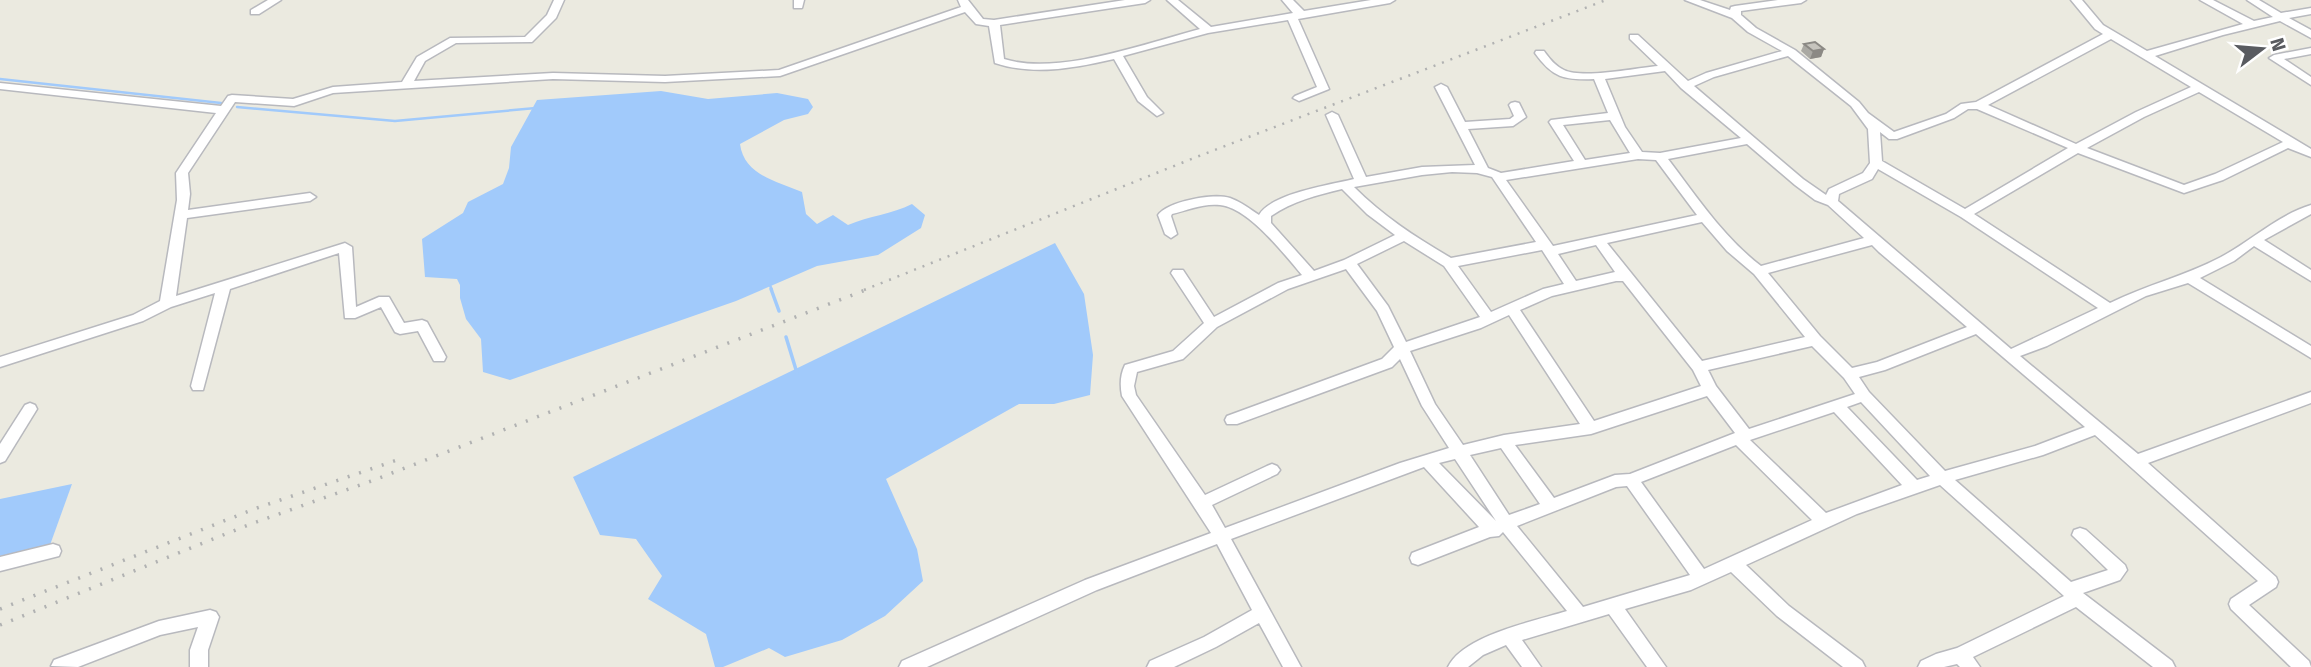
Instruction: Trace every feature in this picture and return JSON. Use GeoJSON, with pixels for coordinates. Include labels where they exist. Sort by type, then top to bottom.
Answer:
{"type":"FeatureCollection","features":[{"type":"Feature","properties":{"kind":"street"},"geometry":{"type":"LineString","coordinates":[[255,12],[276,0]]}},
{"type":"Feature","properties":{"kind":"street"},"geometry":{"type":"LineString","coordinates":[[406,86],[421,59],[454,40],[528,40],[552,16],[559,0]]}},
{"type":"Feature","properties":{"kind":"street"},"geometry":{"type":"LineString","coordinates":[[166,304],[174,276],[176,240],[184,193],[179,181],[232,98],[294,103],[333,90],[553,76],[665,79],[780,73],[965,4],[980,22],[994,23],[1145,0]]}},
{"type":"Feature","properties":{"kind":"street"},"geometry":{"type":"LineString","coordinates":[[1172,0],[1208,30]]}},
{"type":"Feature","properties":{"kind":"street"},"geometry":{"type":"LineString","coordinates":[[1287,0],[1297,17],[1323,89],[1299,98]]}},
{"type":"Feature","properties":{"kind":"street"},"geometry":{"type":"LineString","coordinates":[[994,23],[999,61],[1012,67],[1075,63],[1117,55],[1208,30],[1390,0]]}},
{"type":"Feature","properties":{"kind":"street"},"geometry":{"type":"LineString","coordinates":[[1690,0],[1735,16],[1752,30],[1791,52],[1855,104],[1874,129],[1876,163],[1867,176],[1833,191],[1832,202]]}},
{"type":"Feature","properties":{"kind":"street"},"geometry":{"type":"LineString","coordinates":[[1735,16],[1735,9],[1801,0]]}},
{"type":"Feature","properties":{"kind":"street"},"geometry":{"type":"LineString","coordinates":[[2076,0],[2099,27],[2311,153]]}},
{"type":"Feature","properties":{"kind":"street"},"geometry":{"type":"LineString","coordinates":[[2205,0],[2252,24]]}},
{"type":"Feature","properties":{"kind":"street"},"geometry":{"type":"LineString","coordinates":[[2252,0],[2311,35]]}},
{"type":"Feature","properties":{"kind":"street"},"geometry":{"type":"LineString","coordinates":[[2146,55],[2252,24],[2311,11]]}},
{"type":"Feature","properties":{"kind":"street"},"geometry":{"type":"LineString","coordinates":[[1863,114],[1893,136],[1950,116],[1965,106],[1979,105],[2111,34]]}},
{"type":"Feature","properties":{"kind":"street"},"geometry":{"type":"LineString","coordinates":[[1634,37],[1685,86],[1799,182],[1819,197],[1832,202],[1943,297],[1976,329],[2136,461],[2270,582],[2236,604],[2303,667]]}},
{"type":"Feature","properties":{"kind":"street"},"geometry":{"type":"LineString","coordinates":[[2311,51],[2274,58],[2311,82]]}},
{"type":"Feature","properties":{"kind":"street"},"geometry":{"type":"LineString","coordinates":[[1685,86],[1710,75],[1791,52]]}},
{"type":"Feature","properties":{"kind":"street"},"geometry":{"type":"LineString","coordinates":[[1539,53],[1560,76],[1598,76],[1666,68]]}},
{"type":"Feature","properties":{"kind":"street"},"geometry":{"type":"LineString","coordinates":[[1117,55],[1142,99],[1157,113]]}},
{"type":"Feature","properties":{"kind":"street"},"geometry":{"type":"LineString","coordinates":[[1598,76],[1614,116],[1638,155]]}},
{"type":"Feature","properties":{"kind":"street"},"geometry":{"type":"LineString","coordinates":[[0,99],[6,87],[223,110]]}},
{"type":"Feature","properties":{"kind":"street"},"geometry":{"type":"LineString","coordinates":[[1441,87],[1483,170]]}},
{"type":"Feature","properties":{"kind":"street"},"geometry":{"type":"LineString","coordinates":[[1965,214],[2076,148],[2201,87]]}},
{"type":"Feature","properties":{"kind":"street"},"geometry":{"type":"LineString","coordinates":[[1461,126],[1513,122],[1520,117],[1515,105]]}},
{"type":"Feature","properties":{"kind":"street"},"geometry":{"type":"LineString","coordinates":[[1979,105],[2076,148],[2184,190],[2219,177],[2288,144],[2297,146]]}},
{"type":"Feature","properties":{"kind":"street"},"geometry":{"type":"LineString","coordinates":[[1332,116],[1362,182]]}},
{"type":"Feature","properties":{"kind":"street"},"geometry":{"type":"LineString","coordinates":[[1582,164],[1555,122],[1614,116]]}},
{"type":"Feature","properties":{"kind":"street"},"geometry":{"type":"LineString","coordinates":[[1265,224],[1265,214],[1285,202],[1362,182],[1452,169],[1483,170],[1499,177],[1638,155],[1660,157],[1751,140]]}},
{"type":"Feature","properties":{"kind":"street"},"geometry":{"type":"LineString","coordinates":[[1660,157],[1706,217],[1749,264],[1759,271],[1815,340],[1849,374],[1864,396],[1942,478],[2073,594],[2166,667]]}},
{"type":"Feature","properties":{"kind":"street"},"geometry":{"type":"LineString","coordinates":[[1876,163],[1965,214],[2108,308]]}},
{"type":"Feature","properties":{"kind":"street"},"geometry":{"type":"LineString","coordinates":[[1499,177],[1524,219],[1548,248],[1573,287]]}},
{"type":"Feature","properties":{"kind":"street"},"geometry":{"type":"LineString","coordinates":[[1346,186],[1371,211],[1404,236],[1449,262],[1489,320]]}},
{"type":"Feature","properties":{"kind":"street"},"geometry":{"type":"LineString","coordinates":[[181,215],[310,197]]}},
{"type":"Feature","properties":{"kind":"street"},"geometry":{"type":"LineString","coordinates":[[1171,234],[1164,215],[1168,211],[1217,200],[1232,203],[1248,217],[1265,224],[1310,275]]}},
{"type":"Feature","properties":{"kind":"street"},"geometry":{"type":"LineString","coordinates":[[2009,355],[2042,342],[2141,293],[2190,278],[2311,209]]}},
{"type":"Feature","properties":{"kind":"street"},"geometry":{"type":"LineString","coordinates":[[1449,262],[1600,241],[1706,217]]}},
{"type":"Feature","properties":{"kind":"street"},"geometry":{"type":"LineString","coordinates":[[1292,667],[1202,503],[1129,396],[1127,386],[1130,369],[1178,355],[1212,324],[1310,275],[1349,263],[1404,236]]}},
{"type":"Feature","properties":{"kind":"street"},"geometry":{"type":"LineString","coordinates":[[1759,271],[1874,240]]}},
{"type":"Feature","properties":{"kind":"street"},"geometry":{"type":"LineString","coordinates":[[2253,240],[2311,276]]}},
{"type":"Feature","properties":{"kind":"street"},"geometry":{"type":"LineString","coordinates":[[1600,241],[1699,368],[1742,436],[1823,520]]}},
{"type":"Feature","properties":{"kind":"street"},"geometry":{"type":"LineString","coordinates":[[0,362],[138,318],[166,304],[224,284],[345,247],[350,316],[384,300],[400,329],[422,325],[439,357]]}},
{"type":"Feature","properties":{"kind":"street"},"geometry":{"type":"LineString","coordinates":[[1349,263],[1383,309],[1429,405],[1458,450],[1500,528]]}},
{"type":"Feature","properties":{"kind":"street"},"geometry":{"type":"LineString","coordinates":[[1178,273],[1212,324]]}},
{"type":"Feature","properties":{"kind":"street"},"geometry":{"type":"LineString","coordinates":[[1232,420],[1387,363],[1402,348],[1489,320],[1548,292],[1616,276],[1625,277],[1624,274]]}},
{"type":"Feature","properties":{"kind":"street"},"geometry":{"type":"LineString","coordinates":[[2190,278],[2311,353]]}},
{"type":"Feature","properties":{"kind":"street"},"geometry":{"type":"LineString","coordinates":[[198,386],[224,284]]}},
{"type":"Feature","properties":{"kind":"street"},"geometry":{"type":"LineString","coordinates":[[1512,309],[1591,428]]}},
{"type":"Feature","properties":{"kind":"street"},"geometry":{"type":"LineString","coordinates":[[1849,374],[1880,366],[1976,329]]}},
{"type":"Feature","properties":{"kind":"street"},"geometry":{"type":"LineString","coordinates":[[1699,368],[1815,340]]}},
{"type":"Feature","properties":{"kind":"street"},"geometry":{"type":"LineString","coordinates":[[908,667],[1091,585],[1427,460],[1458,450],[1545,433],[1591,428],[1710,389]]}},
{"type":"Feature","properties":{"kind":"street"},"geometry":{"type":"LineString","coordinates":[[1418,558],[1615,481],[1631,480],[1742,436],[1864,396]]}},
{"type":"Feature","properties":{"kind":"street"},"geometry":{"type":"LineString","coordinates":[[2136,461],[2307,402]]}},
{"type":"Feature","properties":{"kind":"street"},"geometry":{"type":"LineString","coordinates":[[1836,405],[1915,489]]}},
{"type":"Feature","properties":{"kind":"street"},"geometry":{"type":"LineString","coordinates":[[0,457],[30,409]]}},
{"type":"Feature","properties":{"kind":"street"},"geometry":{"type":"LineString","coordinates":[[1457,667],[1468,654],[1484,645],[1701,579],[1823,520],[1942,478],[2038,451],[2096,429]]}},
{"type":"Feature","properties":{"kind":"street"},"geometry":{"type":"LineString","coordinates":[[1504,441],[1551,507]]}},
{"type":"Feature","properties":{"kind":"street"},"geometry":{"type":"LineString","coordinates":[[1427,460],[1500,528],[1580,615]]}},
{"type":"Feature","properties":{"kind":"street"},"geometry":{"type":"LineString","coordinates":[[1202,503],[1272,470]]}},
{"type":"Feature","properties":{"kind":"street"},"geometry":{"type":"LineString","coordinates":[[1631,480],[1701,579]]}},
{"type":"Feature","properties":{"kind":"street"},"geometry":{"type":"LineString","coordinates":[[1927,667],[1942,659],[1966,661],[2073,594],[2115,575],[2119,570],[2080,535]]}},
{"type":"Feature","properties":{"kind":"street"},"geometry":{"type":"LineString","coordinates":[[0,564],[53,551]]}},
{"type":"Feature","properties":{"kind":"street"},"geometry":{"type":"LineString","coordinates":[[1732,562],[1783,611],[1856,667]]}},
{"type":"Feature","properties":{"kind":"street"},"geometry":{"type":"LineString","coordinates":[[1614,607],[1657,667]]}},
{"type":"Feature","properties":{"kind":"street"},"geometry":{"type":"LineString","coordinates":[[1156,667],[1210,642],[1262,612]]}},
{"type":"Feature","properties":{"kind":"street"},"geometry":{"type":"LineString","coordinates":[[60,666],[159,628],[210,617],[199,650],[199,667]]}},
{"type":"Feature","properties":{"kind":"street"},"geometry":{"type":"LineString","coordinates":[[1511,638],[1532,667]]}},
{"type":"Feature","properties":{"kind":"water"},"geometry":{"type":"Polygon","coordinates":[[[661,91],[708,99],[777,93],[808,99],[813,107],[808,114],[784,120],[740,144],[748,163],[763,176],[802,192],[806,214],[817,224],[833,215],[848,225],[912,204],[925,215],[921,228],[878,255],[817,266],[736,301],[510,380],[483,372],[481,339],[466,319],[460,298],[460,285],[457,279],[425,277],[422,239],[463,213],[468,202],[503,184],[509,168],[511,147],[537,100],[661,91]]]}},
{"type":"Feature","properties":{"kind":"water"},"geometry":{"type":"Polygon","coordinates":[[[1055,243],[1084,294],[1093,355],[1090,395],[1054,404],[1019,404],[886,479],[917,549],[923,581],[885,616],[842,640],[785,657],[769,648],[723,667],[715,667],[706,634],[648,599],[662,576],[636,539],[600,535],[573,477],[1055,243]]]}},
{"type":"Feature","properties":{"kind":"water"},"geometry":{"type":"Polygon","coordinates":[[[72,484],[50,545],[0,556],[0,499],[72,484]]]}},
{"type":"Feature","properties":{"kind":"building"},"geometry":{"type":"Polygon","coordinates":[[[1815,42],[1824,49],[1813,51],[1804,44],[1815,42]]]}},
{"type":"Feature","properties":{"kind":"waterway"},"geometry":{"type":"LineString","coordinates":[[0,79],[221,103]]}},
{"type":"Feature","properties":{"kind":"waterway"},"geometry":{"type":"LineString","coordinates":[[237,107],[395,121],[536,108]]}},
{"type":"Feature","properties":{"kind":"waterway"},"geometry":{"type":"LineString","coordinates":[[769,283],[772,290]]}},
{"type":"Feature","properties":{"kind":"waterway"},"geometry":{"type":"LineString","coordinates":[[771,289],[779,311]]}},
{"type":"Feature","properties":{"kind":"waterway"},"geometry":{"type":"LineString","coordinates":[[786,337],[797,373]]}},
{"type":"Feature","properties":{"kind":"railway"},"geometry":{"type":"LineString","coordinates":[[864,290],[1199,156],[1606,0]]}},
{"type":"Feature","properties":{"kind":"railway"},"geometry":{"type":"LineString","coordinates":[[0,625],[248,525],[374,480],[868,289]]}},
{"type":"Feature","properties":{"kind":"railway"},"geometry":{"type":"LineString","coordinates":[[0,609],[257,508],[400,459]]}}]}
